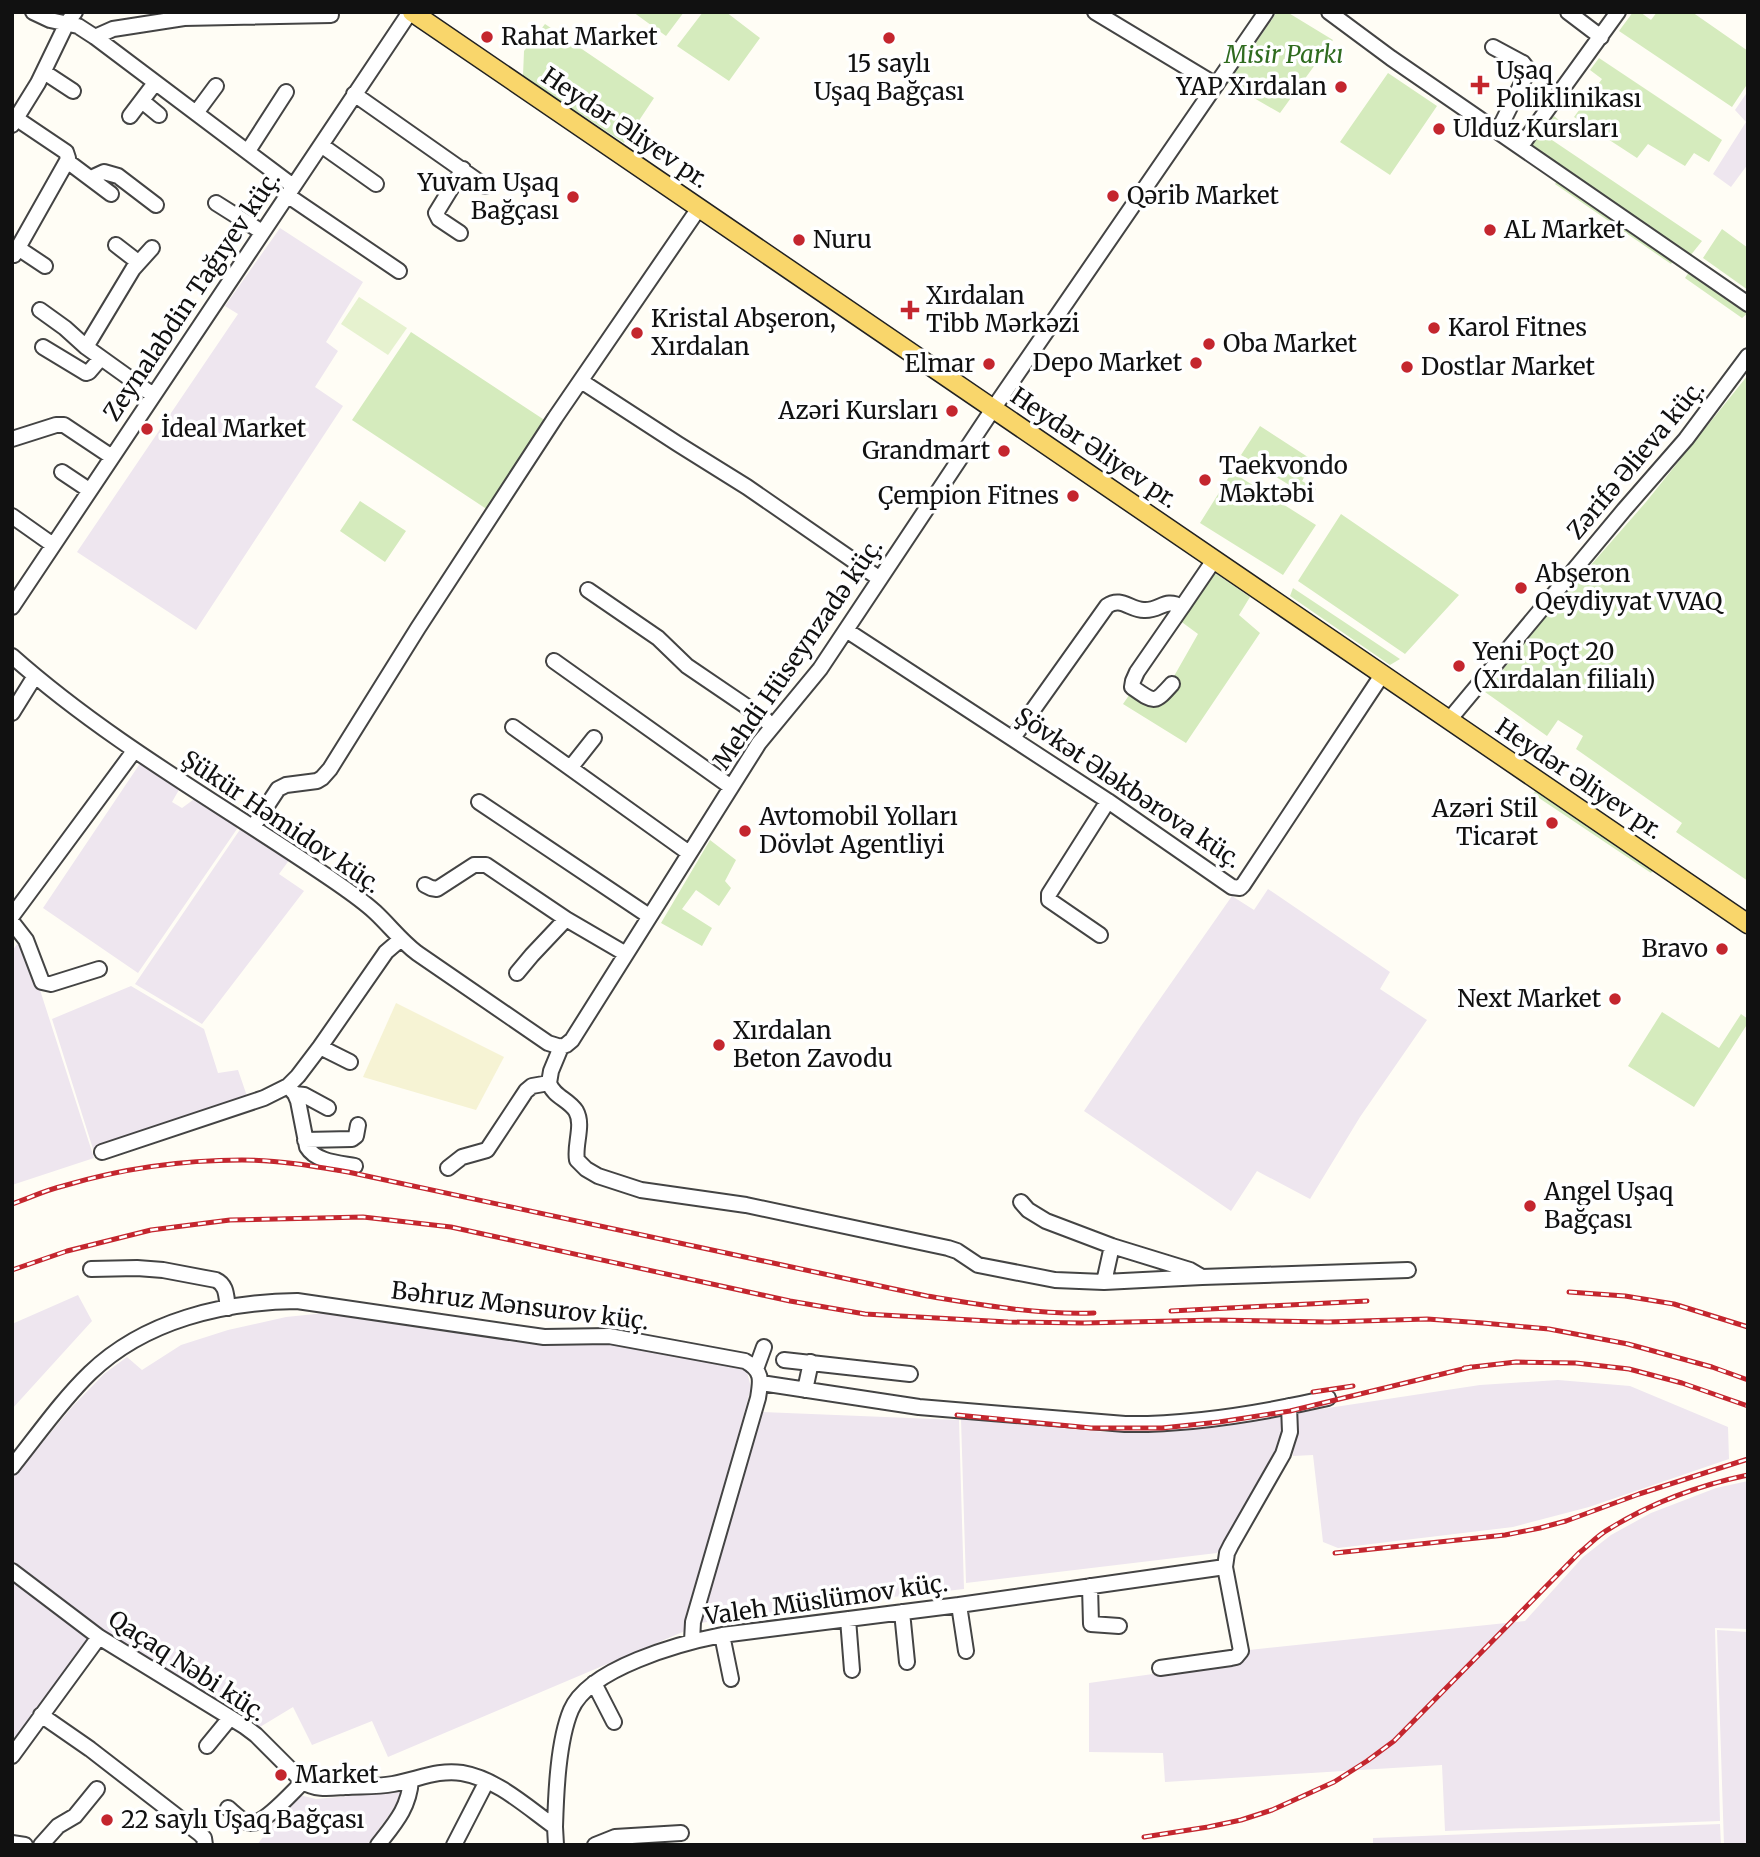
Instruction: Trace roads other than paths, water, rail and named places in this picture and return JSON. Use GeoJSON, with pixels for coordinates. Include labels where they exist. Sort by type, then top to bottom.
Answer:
{"type":"FeatureCollection","features":[{"type":"Feature","properties":{"kind":"main road","name":"Heydər Əliyev pr."},"geometry":{"type":"LineString","coordinates":[[411,12],[1748,924]]}},
{"type":"Feature","properties":{"kind":"street"},"geometry":{"type":"LineString","coordinates":[[33,12],[50,20],[71,18]]}},
{"type":"Feature","properties":{"kind":"street","name":"Zeynalabdin Tağıyev küç."},"geometry":{"type":"LineString","coordinates":[[13,604],[411,12]]}},
{"type":"Feature","properties":{"kind":"street"},"geometry":{"type":"LineString","coordinates":[[1095,12],[1216,85]]}},
{"type":"Feature","properties":{"kind":"street","name":"Mehdi Hüseynzadə küç."},"geometry":{"type":"LineString","coordinates":[[561,1047],[572,1040],[771,727],[820,669],[993,409],[1266,12]]}},
{"type":"Feature","properties":{"kind":"street"},"geometry":{"type":"LineString","coordinates":[[1329,12],[1391,58],[1748,304]]}},
{"type":"Feature","properties":{"kind":"street"},"geometry":{"type":"LineString","coordinates":[[1568,12],[1601,37]]}},
{"type":"Feature","properties":{"kind":"street"},"geometry":{"type":"LineString","coordinates":[[1521,146],[1618,12]]}},
{"type":"Feature","properties":{"kind":"street"},"geometry":{"type":"LineString","coordinates":[[95,37],[113,29],[184,18],[331,15]]}},
{"type":"Feature","properties":{"kind":"street"},"geometry":{"type":"LineString","coordinates":[[71,18],[78,26],[248,151],[290,191],[399,271]]}},
{"type":"Feature","properties":{"kind":"street"},"geometry":{"type":"LineString","coordinates":[[45,266],[16,251],[68,158],[66,152],[14,122],[44,72],[71,18]]}},
{"type":"Feature","properties":{"kind":"street"},"geometry":{"type":"LineString","coordinates":[[1493,47],[1523,63],[1527,68],[1498,131]]}},
{"type":"Feature","properties":{"kind":"street"},"geometry":{"type":"LineString","coordinates":[[44,72],[73,91]]}},
{"type":"Feature","properties":{"kind":"street"},"geometry":{"type":"LineString","coordinates":[[130,116],[155,83]]}},
{"type":"Feature","properties":{"kind":"street"},"geometry":{"type":"LineString","coordinates":[[197,113],[216,86]]}},
{"type":"Feature","properties":{"kind":"street"},"geometry":{"type":"LineString","coordinates":[[248,151],[286,92]]}},
{"type":"Feature","properties":{"kind":"street"},"geometry":{"type":"LineString","coordinates":[[354,94],[485,186]]}},
{"type":"Feature","properties":{"kind":"street"},"geometry":{"type":"LineString","coordinates":[[142,101],[159,115]]}},
{"type":"Feature","properties":{"kind":"street"},"geometry":{"type":"LineString","coordinates":[[321,145],[376,184]]}},
{"type":"Feature","properties":{"kind":"street"},"geometry":{"type":"LineString","coordinates":[[67,161],[111,194]]}},
{"type":"Feature","properties":{"kind":"street"},"geometry":{"type":"LineString","coordinates":[[460,233],[439,219],[436,213],[463,169]]}},
{"type":"Feature","properties":{"kind":"street"},"geometry":{"type":"LineString","coordinates":[[91,178],[104,172],[118,176],[156,205]]}},
{"type":"Feature","properties":{"kind":"street"},"geometry":{"type":"LineString","coordinates":[[216,203],[262,232]]}},
{"type":"Feature","properties":{"kind":"street"},"geometry":{"type":"LineString","coordinates":[[253,827],[278,789],[286,785],[317,781],[330,769],[581,380],[699,208]]}},
{"type":"Feature","properties":{"kind":"street"},"geometry":{"type":"LineString","coordinates":[[116,245],[138,262]]}},
{"type":"Feature","properties":{"kind":"street"},"geometry":{"type":"LineString","coordinates":[[86,347],[138,262],[152,248]]}},
{"type":"Feature","properties":{"kind":"street"},"geometry":{"type":"LineString","coordinates":[[40,310],[153,395]]}},
{"type":"Feature","properties":{"kind":"street"},"geometry":{"type":"LineString","coordinates":[[44,346],[86,373],[101,358]]}},
{"type":"Feature","properties":{"kind":"street","name":"Zərifə Əlieva küç."},"geometry":{"type":"LineString","coordinates":[[1449,720],[1685,439],[1748,356]]}},
{"type":"Feature","properties":{"kind":"street"},"geometry":{"type":"LineString","coordinates":[[581,380],[747,487],[880,579]]}},
{"type":"Feature","properties":{"kind":"street"},"geometry":{"type":"LineString","coordinates":[[12,439],[64,425],[112,457]]}},
{"type":"Feature","properties":{"kind":"street"},"geometry":{"type":"LineString","coordinates":[[62,472],[89,490]]}},
{"type":"Feature","properties":{"kind":"street"},"geometry":{"type":"LineString","coordinates":[[12,516],[53,545]]}},
{"type":"Feature","properties":{"kind":"street"},"geometry":{"type":"LineString","coordinates":[[1172,684],[1155,700],[1132,687],[1137,672],[1214,560]]}},
{"type":"Feature","properties":{"kind":"street"},"geometry":{"type":"LineString","coordinates":[[588,590],[658,638],[687,666],[765,719],[771,727]]}},
{"type":"Feature","properties":{"kind":"street"},"geometry":{"type":"LineString","coordinates":[[1013,738],[1107,606],[1120,602],[1141,610],[1168,603],[1182,607]]}},
{"type":"Feature","properties":{"kind":"street","name":"Şövkət Ələkbərova küç."},"geometry":{"type":"LineString","coordinates":[[846,630],[1108,801],[1232,887],[1240,888],[1382,675]]}},
{"type":"Feature","properties":{"kind":"street","name":"Şükür Həmidov küç."},"geometry":{"type":"LineString","coordinates":[[12,656],[72,706],[134,751],[360,900],[417,953],[548,1043],[561,1047]]}},
{"type":"Feature","properties":{"kind":"street"},"geometry":{"type":"LineString","coordinates":[[554,661],[731,787]]}},
{"type":"Feature","properties":{"kind":"street"},"geometry":{"type":"LineString","coordinates":[[12,713],[35,676]]}},
{"type":"Feature","properties":{"kind":"street"},"geometry":{"type":"LineString","coordinates":[[513,727],[689,853]]}},
{"type":"Feature","properties":{"kind":"street"},"geometry":{"type":"LineString","coordinates":[[571,767],[594,738]]}},
{"type":"Feature","properties":{"kind":"street"},"geometry":{"type":"LineString","coordinates":[[12,916],[134,751]]}},
{"type":"Feature","properties":{"kind":"street"},"geometry":{"type":"LineString","coordinates":[[1100,935],[1049,900],[1048,894],[1108,801]]}},
{"type":"Feature","properties":{"kind":"street"},"geometry":{"type":"LineString","coordinates":[[479,802],[649,916]]}},
{"type":"Feature","properties":{"kind":"street"},"geometry":{"type":"LineString","coordinates":[[425,885],[437,889],[474,865],[486,865],[566,919],[626,954]]}},
{"type":"Feature","properties":{"kind":"street"},"geometry":{"type":"LineString","coordinates":[[517,973],[566,919]]}},
{"type":"Feature","properties":{"kind":"street"},"geometry":{"type":"LineString","coordinates":[[12,922],[26,940],[42,982],[51,984],[99,969]]}},
{"type":"Feature","properties":{"kind":"street"},"geometry":{"type":"LineString","coordinates":[[292,1090],[386,952],[400,940]]}},
{"type":"Feature","properties":{"kind":"street"},"geometry":{"type":"LineString","coordinates":[[320,1047],[351,1062]]}},
{"type":"Feature","properties":{"kind":"street"},"geometry":{"type":"LineString","coordinates":[[561,1047],[549,1083],[551,1089],[576,1112],[579,1121],[576,1155],[578,1160],[586,1170],[597,1176],[652,1193],[746,1205],[948,1248],[978,1265],[1055,1280],[1104,1282],[1408,1270]]}},
{"type":"Feature","properties":{"kind":"street"},"geometry":{"type":"LineString","coordinates":[[448,1168],[462,1157],[487,1150],[526,1091],[532,1086],[549,1083]]}},
{"type":"Feature","properties":{"kind":"street"},"geometry":{"type":"LineString","coordinates":[[292,1090],[298,1101],[309,1152],[355,1167]]}},
{"type":"Feature","properties":{"kind":"street"},"geometry":{"type":"LineString","coordinates":[[102,1152],[292,1090],[328,1108]]}},
{"type":"Feature","properties":{"kind":"street"},"geometry":{"type":"LineString","coordinates":[[306,1140],[352,1139],[356,1136],[358,1125]]}},
{"type":"Feature","properties":{"kind":"street"},"geometry":{"type":"LineString","coordinates":[[1021,1202],[1028,1210],[1046,1221],[1112,1246],[1190,1270],[1202,1278]]}},
{"type":"Feature","properties":{"kind":"street"},"geometry":{"type":"LineString","coordinates":[[1104,1282],[1112,1246]]}},
{"type":"Feature","properties":{"kind":"street"},"geometry":{"type":"LineString","coordinates":[[91,1269],[163,1270],[216,1280],[225,1287],[228,1308]]}},
{"type":"Feature","properties":{"kind":"street","name":"Bəhruz Mənsurov küç."},"geometry":{"type":"LineString","coordinates":[[12,1468],[63,1403],[104,1361],[157,1328],[183,1318],[269,1301],[297,1301],[544,1337],[609,1336],[745,1361],[758,1376],[805,1390],[919,1407],[1125,1424],[1184,1421],[1328,1398]]}},
{"type":"Feature","properties":{"kind":"street"},"geometry":{"type":"LineString","coordinates":[[692,1641],[693,1622],[758,1398],[758,1376],[764,1347]]}},
{"type":"Feature","properties":{"kind":"street"},"geometry":{"type":"LineString","coordinates":[[784,1360],[910,1374]]}},
{"type":"Feature","properties":{"kind":"street"},"geometry":{"type":"LineString","coordinates":[[805,1390],[811,1362]]}},
{"type":"Feature","properties":{"kind":"street"},"geometry":{"type":"LineString","coordinates":[[1160,1668],[1231,1658],[1239,1654],[1241,1647],[1226,1567],[1227,1553],[1288,1443],[1289,1406]]}},
{"type":"Feature","properties":{"kind":"street","name":"Valeh Müslümov küç."},"geometry":{"type":"LineString","coordinates":[[555,1827],[564,1731],[576,1702],[594,1683],[621,1668],[692,1641],[722,1635],[1226,1567]]}},
{"type":"Feature","properties":{"kind":"street","name":"Qaçaq Nəbi küç."},"geometry":{"type":"LineString","coordinates":[[12,1571],[99,1637],[256,1735],[303,1782]]}},
{"type":"Feature","properties":{"kind":"street"},"geometry":{"type":"LineString","coordinates":[[1090,1586],[1091,1624],[1119,1626]]}},
{"type":"Feature","properties":{"kind":"street"},"geometry":{"type":"LineString","coordinates":[[959,1605],[966,1651]]}},
{"type":"Feature","properties":{"kind":"street"},"geometry":{"type":"LineString","coordinates":[[902,1612],[907,1662]]}},
{"type":"Feature","properties":{"kind":"street"},"geometry":{"type":"LineString","coordinates":[[848,1619],[852,1671]]}},
{"type":"Feature","properties":{"kind":"street"},"geometry":{"type":"LineString","coordinates":[[722,1635],[731,1679]]}},
{"type":"Feature","properties":{"kind":"street"},"geometry":{"type":"LineString","coordinates":[[12,1756],[99,1637]]}},
{"type":"Feature","properties":{"kind":"street"},"geometry":{"type":"LineString","coordinates":[[594,1683],[614,1722]]}},
{"type":"Feature","properties":{"kind":"street"},"geometry":{"type":"LineString","coordinates":[[41,1715],[100,1756],[200,1834],[205,1845]]}},
{"type":"Feature","properties":{"kind":"street"},"geometry":{"type":"LineString","coordinates":[[207,1746],[230,1718]]}},
{"type":"Feature","properties":{"kind":"street"},"geometry":{"type":"LineString","coordinates":[[228,1808],[246,1822],[254,1823],[266,1816],[303,1782],[323,1789],[381,1786],[449,1772],[475,1776],[508,1793],[555,1827],[556,1845]]}},
{"type":"Feature","properties":{"kind":"street"},"geometry":{"type":"LineString","coordinates":[[378,1845],[407,1805],[411,1780]]}},
{"type":"Feature","properties":{"kind":"street"},"geometry":{"type":"LineString","coordinates":[[454,1845],[487,1781]]}},
{"type":"Feature","properties":{"kind":"street"},"geometry":{"type":"LineString","coordinates":[[41,1845],[58,1826],[75,1816],[97,1789]]}},
{"type":"Feature","properties":{"kind":"street"},"geometry":{"type":"LineString","coordinates":[[595,1845],[615,1837],[681,1833]]}},
{"type":"Feature","properties":{"kind":"street"},"geometry":{"type":"LineString","coordinates":[[12,1843],[25,1845]]}},
{"type":"Feature","properties":{"kind":"railway"},"geometry":{"type":"LineString","coordinates":[[12,1204],[85,1180],[152,1167],[220,1160],[282,1162],[348,1172],[927,1296],[1031,1311],[1094,1313]]}},
{"type":"Feature","properties":{"kind":"railway"},"geometry":{"type":"LineString","coordinates":[[12,1270],[67,1251],[151,1230],[230,1220],[363,1217],[451,1227],[790,1301],[865,1314],[1008,1322],[1328,1322],[1427,1319],[1483,1323],[1549,1329],[1628,1344],[1712,1367],[1748,1380]]}},
{"type":"Feature","properties":{"kind":"railway"},"geometry":{"type":"LineString","coordinates":[[1569,1292],[1625,1296],[1674,1304],[1748,1327]]}},
{"type":"Feature","properties":{"kind":"railway"},"geometry":{"type":"LineString","coordinates":[[1171,1311],[1367,1301]]}},
{"type":"Feature","properties":{"kind":"railway"},"geometry":{"type":"LineString","coordinates":[[1464,1368],[1516,1362],[1576,1363],[1629,1369],[1682,1383],[1748,1406]]}},
{"type":"Feature","properties":{"kind":"railway"},"geometry":{"type":"LineString","coordinates":[[957,1415],[1091,1428],[1162,1428],[1290,1411],[1471,1367]]}},
{"type":"Feature","properties":{"kind":"railway"},"geometry":{"type":"LineString","coordinates":[[1313,1392],[1353,1386]]}},
{"type":"Feature","properties":{"kind":"railway"},"geometry":{"type":"LineString","coordinates":[[1335,1553],[1505,1535],[1540,1528],[1748,1459]]}},
{"type":"Feature","properties":{"kind":"railway"},"geometry":{"type":"LineString","coordinates":[[1144,1837],[1241,1820],[1272,1810],[1334,1782],[1394,1741],[1579,1553],[1601,1534],[1676,1496],[1748,1475]]}},
{"type":"Feature","properties":{"kind":"place","name":"Rahat Market"},"geometry":{"type":"Point","coordinates":[487,37]}},
{"type":"Feature","properties":{"kind":"place","name":"15 saylı Uşaq Bağçası"},"geometry":{"type":"Point","coordinates":[889,38]}},
{"type":"Feature","properties":{"kind":"place","name":"Uşaq Poliklinikası"},"geometry":{"type":"Point","coordinates":[1480,85]}},
{"type":"Feature","properties":{"kind":"place","name":"YAP Xırdalan"},"geometry":{"type":"Point","coordinates":[1341,87]}},
{"type":"Feature","properties":{"kind":"place","name":"Ulduz Kursları"},"geometry":{"type":"Point","coordinates":[1439,129]}},
{"type":"Feature","properties":{"kind":"place","name":"Qərib Market"},"geometry":{"type":"Point","coordinates":[1113,196]}},
{"type":"Feature","properties":{"kind":"place","name":"Yuvam Uşaq Bağçası"},"geometry":{"type":"Point","coordinates":[573,197]}},
{"type":"Feature","properties":{"kind":"place","name":"AL Market"},"geometry":{"type":"Point","coordinates":[1490,230]}},
{"type":"Feature","properties":{"kind":"place","name":"Nuru"},"geometry":{"type":"Point","coordinates":[799,240]}},
{"type":"Feature","properties":{"kind":"place","name":"Xırdalan Tibb Mərkəzi"},"geometry":{"type":"Point","coordinates":[910,310]}},
{"type":"Feature","properties":{"kind":"place","name":"Karol Fitnes"},"geometry":{"type":"Point","coordinates":[1434,328]}},
{"type":"Feature","properties":{"kind":"place","name":"Kristal Abşeron, Xırdalan"},"geometry":{"type":"Point","coordinates":[637,333]}},
{"type":"Feature","properties":{"kind":"place","name":"Oba Market"},"geometry":{"type":"Point","coordinates":[1209,344]}},
{"type":"Feature","properties":{"kind":"place","name":"Depo Market"},"geometry":{"type":"Point","coordinates":[1196,363]}},
{"type":"Feature","properties":{"kind":"place","name":"Elmar"},"geometry":{"type":"Point","coordinates":[989,364]}},
{"type":"Feature","properties":{"kind":"place","name":"Dostlar Market"},"geometry":{"type":"Point","coordinates":[1407,367]}},
{"type":"Feature","properties":{"kind":"place","name":"Azəri Kursları"},"geometry":{"type":"Point","coordinates":[952,411]}},
{"type":"Feature","properties":{"kind":"place","name":"İdeal Market"},"geometry":{"type":"Point","coordinates":[147,429]}},
{"type":"Feature","properties":{"kind":"place","name":"Grandmart"},"geometry":{"type":"Point","coordinates":[1004,451]}},
{"type":"Feature","properties":{"kind":"place","name":"Taekvondo Məktəbi"},"geometry":{"type":"Point","coordinates":[1205,480]}},
{"type":"Feature","properties":{"kind":"place","name":"Çempion Fitnes"},"geometry":{"type":"Point","coordinates":[1073,496]}},
{"type":"Feature","properties":{"kind":"place","name":"Abşeron Qeydiyyat VVAQ"},"geometry":{"type":"Point","coordinates":[1521,588]}},
{"type":"Feature","properties":{"kind":"place","name":"Yeni Poçt 20 (Xırdalan filialı)"},"geometry":{"type":"Point","coordinates":[1459,666]}},
{"type":"Feature","properties":{"kind":"place","name":"Azəri Stil Ticarət"},"geometry":{"type":"Point","coordinates":[1552,823]}},
{"type":"Feature","properties":{"kind":"place","name":"Avtomobil Yolları Dövlət Agentliyi"},"geometry":{"type":"Point","coordinates":[745,831]}},
{"type":"Feature","properties":{"kind":"place","name":"Bravo"},"geometry":{"type":"Point","coordinates":[1722,949]}},
{"type":"Feature","properties":{"kind":"place","name":"Next Market"},"geometry":{"type":"Point","coordinates":[1615,999]}},
{"type":"Feature","properties":{"kind":"place","name":"Xırdalan Beton Zavodu"},"geometry":{"type":"Point","coordinates":[719,1045]}},
{"type":"Feature","properties":{"kind":"place","name":"Angel Uşaq Bağçası"},"geometry":{"type":"Point","coordinates":[1530,1206]}},
{"type":"Feature","properties":{"kind":"place","name":"Market"},"geometry":{"type":"Point","coordinates":[281,1775]}},
{"type":"Feature","properties":{"kind":"place","name":"22 saylı Uşaq Bağçası"},"geometry":{"type":"Point","coordinates":[107,1820]}},
{"type":"Feature","properties":{"kind":"park label","name":"Misir Parkı"},"geometry":{"type":"Point","coordinates":[1284,55]}}]}
